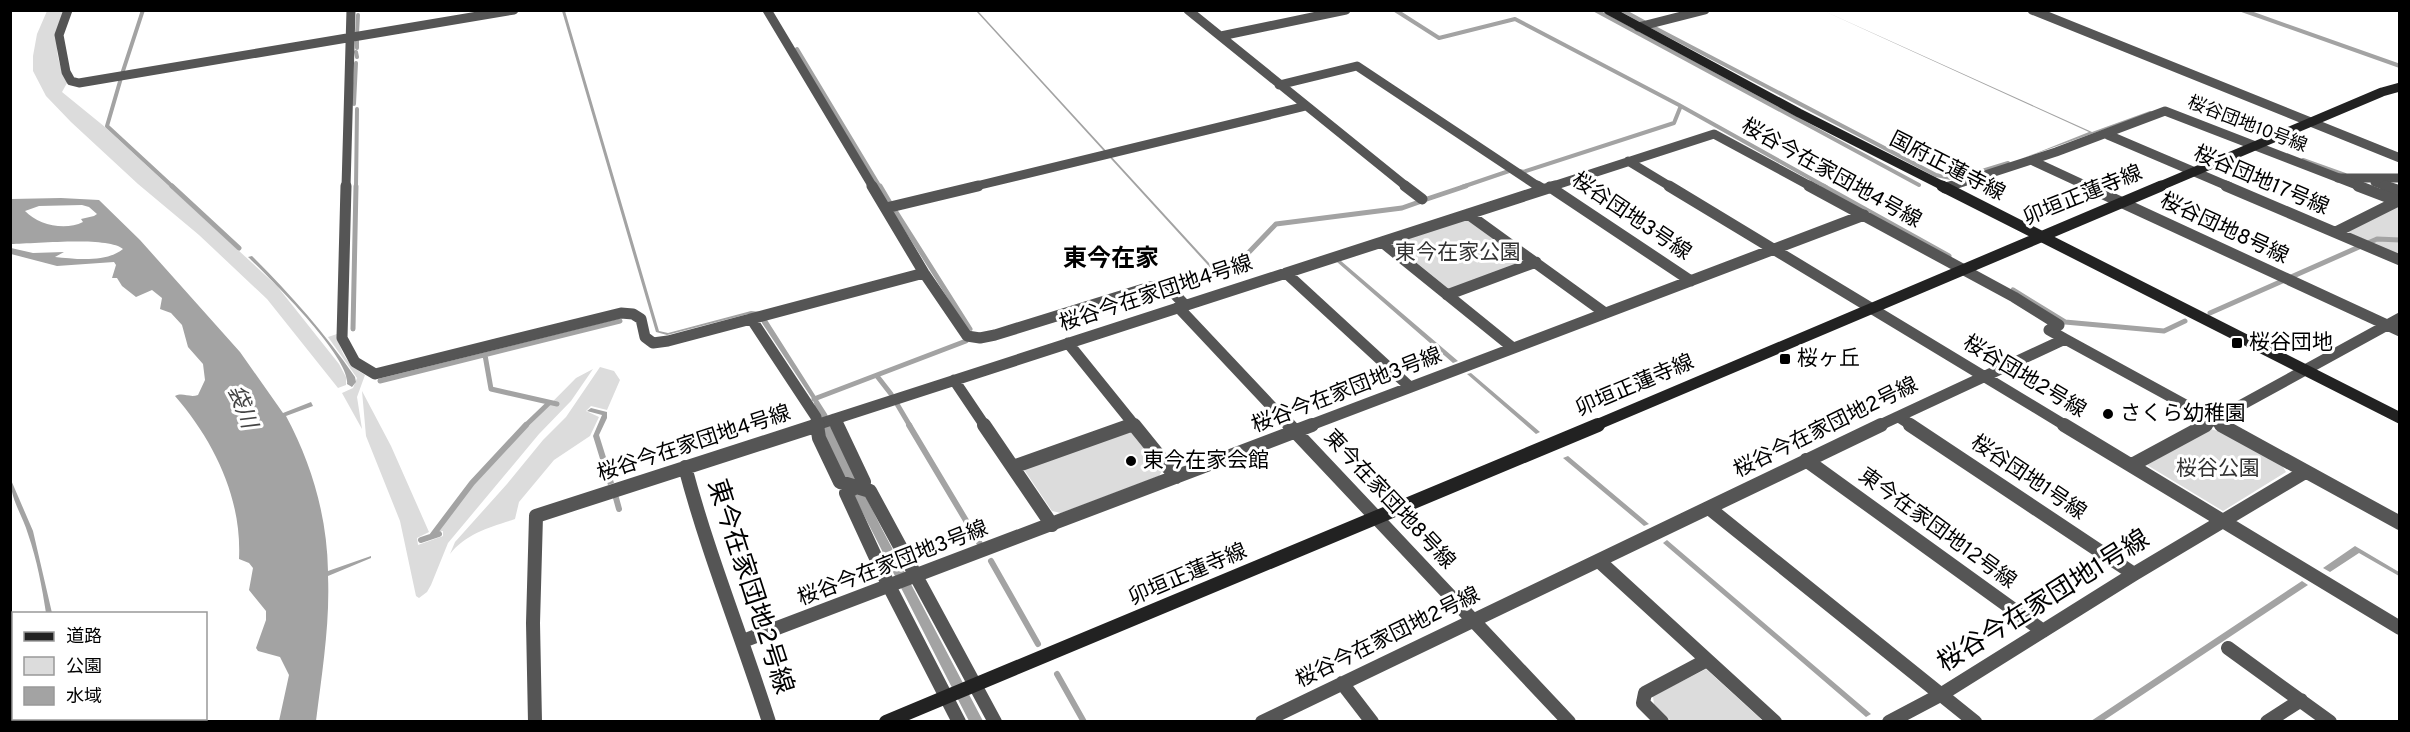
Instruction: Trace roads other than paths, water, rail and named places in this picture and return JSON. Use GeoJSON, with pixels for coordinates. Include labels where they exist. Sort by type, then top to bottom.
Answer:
{"type":"FeatureCollection","features":[{"type":"Feature","properties":{"kind":"main road","name":"国府正蓮寺線"},"geometry":{"type":"LineString","coordinates":[[1608,10],[1945,188],[2400,418]]}},
{"type":"Feature","properties":{"kind":"main road","name":"卯垣正蓮寺線"},"geometry":{"type":"LineString","coordinates":[[886,722],[1378,518],[2382,92],[2400,87]]}},
{"type":"Feature","properties":{"kind":"street"},"geometry":{"type":"LineString","coordinates":[[68,10],[58,35],[66,72],[71,81],[80,83],[514,10]]}},
{"type":"Feature","properties":{"kind":"street"},"geometry":{"type":"LineString","coordinates":[[351,10],[342,338],[355,362],[375,374],[621,313],[633,314],[641,319],[645,337],[653,343],[752,320],[924,273],[767,10]]}},
{"type":"Feature","properties":{"kind":"street"},"geometry":{"type":"LineString","coordinates":[[1188,10],[1422,199]]}},
{"type":"Feature","properties":{"kind":"street"},"geometry":{"type":"LineString","coordinates":[[1221,36],[1346,10]]}},
{"type":"Feature","properties":{"kind":"street"},"geometry":{"type":"LineString","coordinates":[[1638,27],[1705,10]]}},
{"type":"Feature","properties":{"kind":"street"},"geometry":{"type":"LineString","coordinates":[[2032,10],[2400,158]]}},
{"type":"Feature","properties":{"kind":"street","name":"桜谷団地3号線"},"geometry":{"type":"LineString","coordinates":[[1279,85],[1358,66],[1691,281]]}},
{"type":"Feature","properties":{"kind":"street"},"geometry":{"type":"LineString","coordinates":[[886,208],[1306,106]]}},
{"type":"Feature","properties":{"kind":"street","name":"桜谷団地10号線"},"geometry":{"type":"LineString","coordinates":[[1945,188],[2108,135],[2165,111],[2338,178],[2399,198]]}},
{"type":"Feature","properties":{"kind":"street","name":"桜谷今在家団地4号線"},"geometry":{"type":"LineString","coordinates":[[534,722],[533,623],[536,516],[1714,134],[1963,269],[2059,325],[2049,330],[2065,339]]}},
{"type":"Feature","properties":{"kind":"street","name":"桜谷団地17号線"},"geometry":{"type":"LineString","coordinates":[[2108,135],[2400,260]]}},
{"type":"Feature","properties":{"kind":"street","name":"桜谷団地2号線"},"geometry":{"type":"LineString","coordinates":[[1628,161],[2400,628]]}},
{"type":"Feature","properties":{"kind":"street","name":"桜谷団地8号線"},"geometry":{"type":"LineString","coordinates":[[2033,161],[2400,331]]}},
{"type":"Feature","properties":{"kind":"street"},"geometry":{"type":"LineString","coordinates":[[2338,178],[2400,178]]}},
{"type":"Feature","properties":{"kind":"street"},"geometry":{"type":"LineString","coordinates":[[2367,179],[2399,198]]}},
{"type":"Feature","properties":{"kind":"street"},"geometry":{"type":"LineString","coordinates":[[2336,232],[2399,198]]}},
{"type":"Feature","properties":{"kind":"street"},"geometry":{"type":"LineString","coordinates":[[1468,214],[1605,313]]}},
{"type":"Feature","properties":{"kind":"street","name":"桜谷今在家団地3号線"},"geometry":{"type":"LineString","coordinates":[[743,641],[1864,215]]}},
{"type":"Feature","properties":{"kind":"street"},"geometry":{"type":"LineString","coordinates":[[1382,242],[1513,348]]}},
{"type":"Feature","properties":{"kind":"street"},"geometry":{"type":"LineString","coordinates":[[1447,295],[1536,262]]}},
{"type":"Feature","properties":{"kind":"street","name":"東今在家団地8号線"},"geometry":{"type":"LineString","coordinates":[[924,273],[967,336],[980,338],[1150,286],[1166,285],[1182,306],[1295,432],[1569,722]]}},
{"type":"Feature","properties":{"kind":"street"},"geometry":{"type":"LineString","coordinates":[[1286,273],[1410,387]]}},
{"type":"Feature","properties":{"kind":"street"},"geometry":{"type":"LineString","coordinates":[[2132,465],[2400,318]]}},
{"type":"Feature","properties":{"kind":"street"},"geometry":{"type":"LineString","coordinates":[[752,320],[816,417],[819,438],[840,482],[870,491],[995,722]]}},
{"type":"Feature","properties":{"kind":"street"},"geometry":{"type":"LineString","coordinates":[[2065,339],[2400,523]]}},
{"type":"Feature","properties":{"kind":"street","name":"桜谷今在家団地2号線"},"geometry":{"type":"LineString","coordinates":[[1262,722],[1984,375],[2065,339]]}},
{"type":"Feature","properties":{"kind":"street"},"geometry":{"type":"LineString","coordinates":[[1068,343],[1176,477]]}},
{"type":"Feature","properties":{"kind":"street"},"geometry":{"type":"LineString","coordinates":[[954,380],[1052,525]]}},
{"type":"Feature","properties":{"kind":"street","name":"桜谷団地1号線"},"geometry":{"type":"LineString","coordinates":[[1899,417],[2134,574]]}},
{"type":"Feature","properties":{"kind":"street"},"geometry":{"type":"LineString","coordinates":[[834,419],[864,482],[846,493],[890,587],[959,722]]}},
{"type":"Feature","properties":{"kind":"street"},"geometry":{"type":"LineString","coordinates":[[1013,467],[1133,424]]}},
{"type":"Feature","properties":{"kind":"street","name":"東今在家団地12号線"},"geometry":{"type":"LineString","coordinates":[[1806,460],[2043,631]]}},
{"type":"Feature","properties":{"kind":"street","name":"東今在家団地2号線"},"geometry":{"type":"LineString","coordinates":[[685,467],[702,531],[743,641],[769,722]]}},
{"type":"Feature","properties":{"kind":"street","name":"桜谷今在家団地1号線"},"geometry":{"type":"LineString","coordinates":[[1889,722],[1942,694],[2222,520],[2305,472]]}},
{"type":"Feature","properties":{"kind":"street"},"geometry":{"type":"LineString","coordinates":[[1709,508],[1975,722]]}},
{"type":"Feature","properties":{"kind":"street"},"geometry":{"type":"LineString","coordinates":[[1599,561],[1775,722]]}},
{"type":"Feature","properties":{"kind":"street"},"geometry":{"type":"LineString","coordinates":[[2228,648],[2330,722]]}},
{"type":"Feature","properties":{"kind":"street"},"geometry":{"type":"LineString","coordinates":[[1662,722],[1643,703],[1645,693],[1707,660]]}},
{"type":"Feature","properties":{"kind":"street"},"geometry":{"type":"LineString","coordinates":[[1342,683],[1372,722]]}},
{"type":"Feature","properties":{"kind":"street"},"geometry":{"type":"LineString","coordinates":[[2267,722],[2301,700]]}},
{"type":"Feature","properties":{"kind":"water"},"geometry":{"type":"Polygon","coordinates":[[[562,11],[565,11],[659,331],[668,333],[751,311],[762,312],[827,414],[836,437],[882,529],[983,721],[969,721],[825,439],[813,400],[762,323],[759,314],[748,314],[667,335],[656,332],[562,11]]]}},
{"type":"Feature","properties":{"kind":"water"},"geometry":{"type":"Polygon","coordinates":[[[976,11],[978,11],[1219,274],[1217,275],[976,11]]]}},
{"type":"Feature","properties":{"kind":"water"},"geometry":{"type":"Polygon","coordinates":[[[1824,11],[2092,132],[2150,111],[2153,112],[2021,159],[2089,132],[1824,11]]]}},
{"type":"Feature","properties":{"kind":"water","name":"袋川"},"geometry":{"type":"Polygon","coordinates":[[[11,199],[99,200],[140,240],[240,352],[283,413],[311,402],[313,406],[286,416],[303,453],[316,491],[325,531],[328,571],[371,556],[371,558],[328,576],[327,630],[316,721],[279,721],[289,675],[280,657],[258,651],[256,648],[266,620],[266,611],[249,590],[253,568],[249,563],[239,559],[239,536],[230,492],[213,451],[189,413],[175,396],[198,395],[205,380],[203,364],[188,347],[182,325],[171,313],[160,309],[162,298],[152,290],[136,297],[122,286],[117,278],[112,278],[116,265],[114,262],[57,266],[11,254],[11,248],[33,253],[64,252],[55,257],[90,259],[108,256],[123,249],[115,245],[87,242],[11,244],[11,199]],[[82,205],[39,206],[25,211],[44,223],[68,226],[76,225],[83,222],[81,219],[97,214],[89,207],[82,205]]]}},
{"type":"Feature","properties":{"kind":"water"},"geometry":{"type":"Polygon","coordinates":[[[252,256],[332,345],[355,377],[356,382],[352,387],[347,384],[345,372],[323,338],[290,299],[248,257],[252,256]]]}},
{"type":"Feature","properties":{"kind":"water"},"geometry":{"type":"Polygon","coordinates":[[[1341,261],[1458,361],[1453,363],[1337,262],[1341,261]]]}},
{"type":"Feature","properties":{"kind":"water"},"geometry":{"type":"Polygon","coordinates":[[[1471,373],[1540,432],[1536,434],[1467,374],[1471,373]]]}},
{"type":"Feature","properties":{"kind":"water"},"geometry":{"type":"Polygon","coordinates":[[[591,408],[607,412],[607,418],[599,435],[614,483],[608,485],[593,436],[602,415],[587,411],[591,408]]]}},
{"type":"Feature","properties":{"kind":"water"},"geometry":{"type":"Polygon","coordinates":[[[1568,456],[1649,524],[1644,526],[1563,458],[1568,456]]]}},
{"type":"Feature","properties":{"kind":"water"},"geometry":{"type":"Polygon","coordinates":[[[11,480],[33,531],[52,612],[46,612],[34,554],[11,487],[11,480]]]}},
{"type":"Feature","properties":{"kind":"water"},"geometry":{"type":"Polygon","coordinates":[[[1667,540],[1871,714],[1866,717],[1663,543],[1667,540]]]}},
{"type":"Feature","properties":{"kind":"water"},"geometry":{"type":"Polygon","coordinates":[[[2355,546],[2399,572],[2399,576],[2359,553],[2330,572],[2323,568],[2355,546]]]}},
{"type":"Feature","properties":{"kind":"water"},"geometry":{"type":"Polygon","coordinates":[[[2302,581],[2308,585],[2103,721],[2091,721],[2302,581]]]}},
{"type":"Feature","properties":{"kind":"waterway"},"geometry":{"type":"LineString","coordinates":[[122,74],[143,10]]}},
{"type":"Feature","properties":{"kind":"waterway"},"geometry":{"type":"LineString","coordinates":[[1395,10],[1439,38],[1515,19],[1679,105],[1826,187]]}},
{"type":"Feature","properties":{"kind":"waterway"},"geometry":{"type":"LineString","coordinates":[[1595,10],[1919,185]]}},
{"type":"Feature","properties":{"kind":"waterway"},"geometry":{"type":"LineString","coordinates":[[1622,10],[1644,22]]}},
{"type":"Feature","properties":{"kind":"waterway"},"geometry":{"type":"LineString","coordinates":[[2242,10],[2400,66]]}},
{"type":"Feature","properties":{"kind":"waterway"},"geometry":{"type":"LineString","coordinates":[[357,34],[358,15]]}},
{"type":"Feature","properties":{"kind":"waterway"},"geometry":{"type":"LineString","coordinates":[[1653,27],[1936,175],[1956,179],[2008,163]]}},
{"type":"Feature","properties":{"kind":"waterway"},"geometry":{"type":"LineString","coordinates":[[357,40],[357,48]]}},
{"type":"Feature","properties":{"kind":"waterway"},"geometry":{"type":"LineString","coordinates":[[797,49],[880,187]]}},
{"type":"Feature","properties":{"kind":"waterway"},"geometry":{"type":"LineString","coordinates":[[356,52],[357,57]]}},
{"type":"Feature","properties":{"kind":"waterway"},"geometry":{"type":"LineString","coordinates":[[354,104],[356,63]]}},
{"type":"Feature","properties":{"kind":"waterway"},"geometry":{"type":"LineString","coordinates":[[121,78],[107,126],[173,187]]}},
{"type":"Feature","properties":{"kind":"waterway"},"geometry":{"type":"LineString","coordinates":[[1520,171],[1523,172],[1674,123],[1680,108]]}},
{"type":"Feature","properties":{"kind":"waterway"},"geometry":{"type":"LineString","coordinates":[[356,187],[357,109]]}},
{"type":"Feature","properties":{"kind":"waterway"},"geometry":{"type":"LineString","coordinates":[[2303,160],[2345,175]]}},
{"type":"Feature","properties":{"kind":"waterway"},"geometry":{"type":"LineString","coordinates":[[1462,187],[1509,171]]}},
{"type":"Feature","properties":{"kind":"waterway"},"geometry":{"type":"LineString","coordinates":[[172,186],[239,248]]}},
{"type":"Feature","properties":{"kind":"waterway"},"geometry":{"type":"LineString","coordinates":[[353,329],[356,186]]}},
{"type":"Feature","properties":{"kind":"waterway"},"geometry":{"type":"LineString","coordinates":[[880,186],[890,203]]}},
{"type":"Feature","properties":{"kind":"waterway"},"geometry":{"type":"LineString","coordinates":[[1427,199],[1466,186]]}},
{"type":"Feature","properties":{"kind":"waterway"},"geometry":{"type":"LineString","coordinates":[[1823,186],[1949,256]]}},
{"type":"Feature","properties":{"kind":"waterway"},"geometry":{"type":"LineString","coordinates":[[1225,273],[1230,272],[1276,224],[1402,208],[1419,202]]}},
{"type":"Feature","properties":{"kind":"waterway"},"geometry":{"type":"LineString","coordinates":[[894,209],[970,329]]}},
{"type":"Feature","properties":{"kind":"waterway"},"geometry":{"type":"LineString","coordinates":[[2210,313],[2377,239],[2400,240]]}},
{"type":"Feature","properties":{"kind":"waterway"},"geometry":{"type":"LineString","coordinates":[[2013,290],[2065,322],[2164,331],[2185,321]]}},
{"type":"Feature","properties":{"kind":"waterway"},"geometry":{"type":"LineString","coordinates":[[380,381],[620,321]]}},
{"type":"Feature","properties":{"kind":"waterway"},"geometry":{"type":"LineString","coordinates":[[814,399],[966,341]]}},
{"type":"Feature","properties":{"kind":"waterway"},"geometry":{"type":"LineString","coordinates":[[485,355],[491,389],[557,404]]}},
{"type":"Feature","properties":{"kind":"waterway"},"geometry":{"type":"LineString","coordinates":[[877,376],[891,394]]}},
{"type":"Feature","properties":{"kind":"waterway"},"geometry":{"type":"LineString","coordinates":[[526,425],[549,403]]}},
{"type":"Feature","properties":{"kind":"waterway"},"geometry":{"type":"LineString","coordinates":[[897,404],[910,426]]}},
{"type":"Feature","properties":{"kind":"waterway"},"geometry":{"type":"LineString","coordinates":[[432,536],[472,483],[526,425]]}},
{"type":"Feature","properties":{"kind":"waterway"},"geometry":{"type":"LineString","coordinates":[[909,425],[980,544]]}},
{"type":"Feature","properties":{"kind":"waterway"},"geometry":{"type":"LineString","coordinates":[[616,498],[619,509]]}},
{"type":"Feature","properties":{"kind":"waterway"},"geometry":{"type":"LineString","coordinates":[[421,540],[439,534]]}},
{"type":"Feature","properties":{"kind":"waterway"},"geometry":{"type":"LineString","coordinates":[[991,561],[1038,644]]}},
{"type":"Feature","properties":{"kind":"waterway"},"geometry":{"type":"LineString","coordinates":[[1057,674],[1084,722]]}},
{"type":"Feature","properties":{"kind":"place","name":"桜谷団地"},"geometry":{"type":"Point","coordinates":[2237,343]}},
{"type":"Feature","properties":{"kind":"place","name":"桜ヶ丘"},"geometry":{"type":"Point","coordinates":[1785,359]}},
{"type":"Feature","properties":{"kind":"place","name":"さくら幼稚園"},"geometry":{"type":"Point","coordinates":[2108,414]}},
{"type":"Feature","properties":{"kind":"place","name":"東今在家会館"},"geometry":{"type":"Point","coordinates":[1131,461]}},
{"type":"Feature","properties":{"kind":"district","name":"東今在家"},"geometry":{"type":"Point","coordinates":[1111,260]}},
{"type":"Feature","properties":{"kind":"park label","name":"東今在家公園"},"geometry":{"type":"Point","coordinates":[1458,253]}},
{"type":"Feature","properties":{"kind":"park label","name":"桜谷公園"},"geometry":{"type":"Point","coordinates":[2218,469]}}]}
